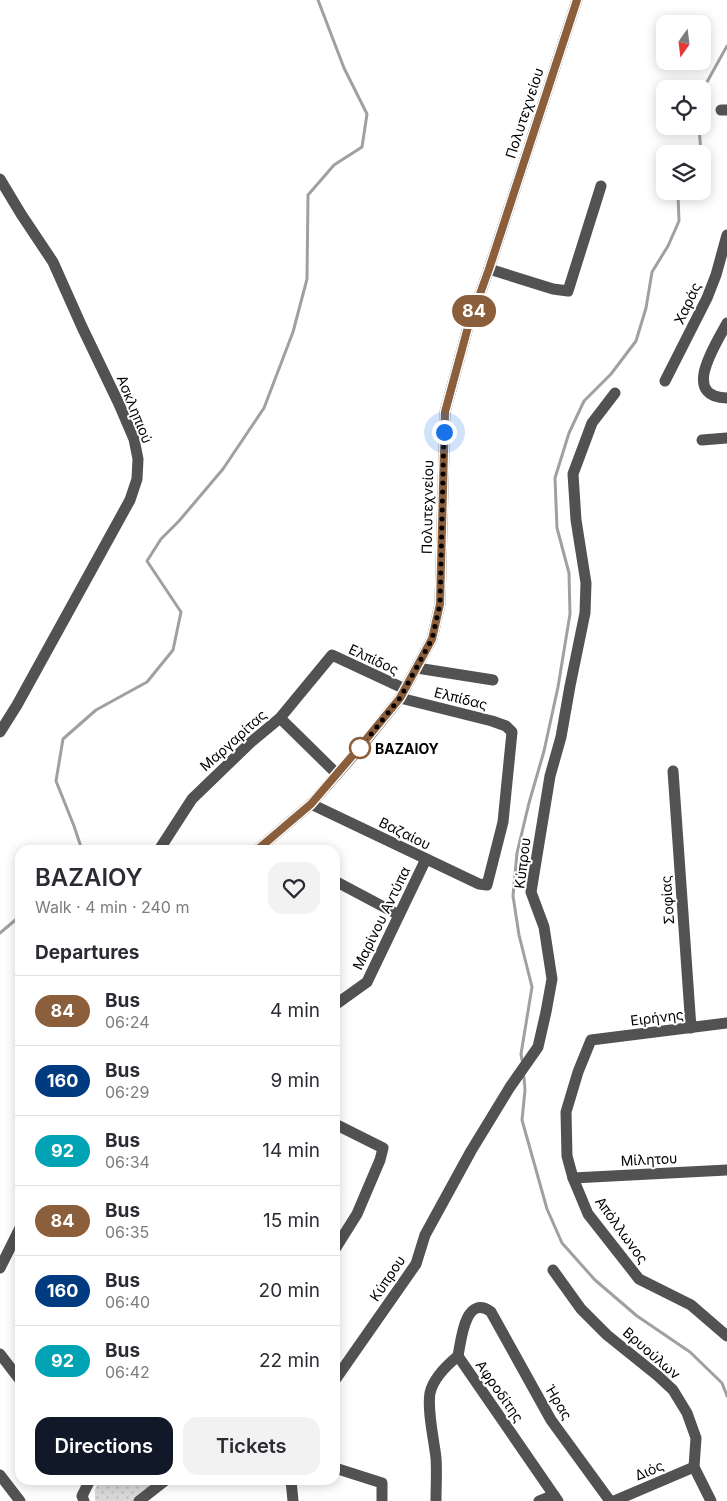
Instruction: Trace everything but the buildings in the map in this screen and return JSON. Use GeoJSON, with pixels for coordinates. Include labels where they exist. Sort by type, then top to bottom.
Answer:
{"type":"FeatureCollection","features":[{"type":"Feature","properties":{"kind":"street","name":"Πολυτεχνείου"},"geometry":{"type":"LineString","coordinates":[[267,845],[311,804],[338,774],[402,694],[432,639],[440,604],[445,412],[468,327],[489,269],[577,0]]}},
{"type":"Feature","properties":{"kind":"street","name":"Ασκληπιού"},"geometry":{"type":"LineString","coordinates":[[0,179],[53,262],[119,404],[134,440],[138,459],[137,479],[130,500],[22,696],[0,732]]}},
{"type":"Feature","properties":{"kind":"street"},"geometry":{"type":"LineString","coordinates":[[489,269],[568,292],[601,186]]}},
{"type":"Feature","properties":{"kind":"street","name":"Χαράς"},"geometry":{"type":"LineString","coordinates":[[665,381],[707,298],[727,235]]}},
{"type":"Feature","properties":{"kind":"street"},"geometry":{"type":"LineString","coordinates":[[716,274],[727,281]]}},
{"type":"Feature","properties":{"kind":"street"},"geometry":{"type":"LineString","coordinates":[[727,323],[706,362],[704,385],[707,392],[717,398],[727,398]]}},
{"type":"Feature","properties":{"kind":"street","name":"Κύπρου"},"geometry":{"type":"LineString","coordinates":[[340,1373],[416,1264],[425,1235],[458,1173],[510,1087],[538,1047],[552,980],[544,927],[531,892],[550,776],[562,737],[570,686],[586,613],[586,583],[576,520],[573,474],[592,423],[615,393]]}},
{"type":"Feature","properties":{"kind":"street"},"geometry":{"type":"LineString","coordinates":[[702,440],[727,438]]}},
{"type":"Feature","properties":{"kind":"street","name":"Ελπίδος"},"geometry":{"type":"LineString","coordinates":[[332,656],[402,694]]}},
{"type":"Feature","properties":{"kind":"street","name":"Μαργαρίτας"},"geometry":{"type":"LineString","coordinates":[[162,845],[192,799],[250,743],[280,718],[332,656]]}},
{"type":"Feature","properties":{"kind":"street"},"geometry":{"type":"LineString","coordinates":[[417,668],[493,680]]}},
{"type":"Feature","properties":{"kind":"street","name":"Ελπίδας"},"geometry":{"type":"LineString","coordinates":[[402,694],[492,721],[506,726],[512,732],[511,760],[503,822],[487,886]]}},
{"type":"Feature","properties":{"kind":"street"},"geometry":{"type":"LineString","coordinates":[[280,718],[338,774]]}},
{"type":"Feature","properties":{"kind":"street","name":"Σοφίας"},"geometry":{"type":"LineString","coordinates":[[673,771],[691,1028]]}},
{"type":"Feature","properties":{"kind":"street","name":"Βαζαίου"},"geometry":{"type":"LineString","coordinates":[[311,804],[479,884],[487,886]]}},
{"type":"Feature","properties":{"kind":"street","name":"Μαρίνου Αντύπα"},"geometry":{"type":"LineString","coordinates":[[340,1001],[367,982],[426,859]]}},
{"type":"Feature","properties":{"kind":"street"},"geometry":{"type":"LineString","coordinates":[[340,884],[399,915]]}},
{"type":"Feature","properties":{"kind":"street","name":"Ειρήνης"},"geometry":{"type":"LineString","coordinates":[[591,1040],[727,1023]]}},
{"type":"Feature","properties":{"kind":"street","name":"Απόλλωνος"},"geometry":{"type":"LineString","coordinates":[[591,1040],[578,1072],[566,1112],[567,1156],[573,1178],[588,1214],[639,1279],[691,1305],[727,1336]]}},
{"type":"Feature","properties":{"kind":"street"},"geometry":{"type":"LineString","coordinates":[[340,1126],[383,1148],[380,1160],[357,1214],[340,1241]]}},
{"type":"Feature","properties":{"kind":"street","name":"Μίλητου"},"geometry":{"type":"LineString","coordinates":[[573,1178],[727,1170]]}},
{"type":"Feature","properties":{"kind":"street"},"geometry":{"type":"LineString","coordinates":[[0,1268],[15,1240]]}},
{"type":"Feature","properties":{"kind":"street","name":"Βρυούλων"},"geometry":{"type":"LineString","coordinates":[[553,1270],[581,1309],[673,1390],[687,1413],[696,1438],[694,1467]]}},
{"type":"Feature","properties":{"kind":"street","name":"Αφροδίτης"},"geometry":{"type":"LineString","coordinates":[[491,1312],[484,1308],[476,1308],[464,1321],[458,1356],[556,1498]]}},
{"type":"Feature","properties":{"kind":"street","name":"Ήρας"},"geometry":{"type":"LineString","coordinates":[[491,1312],[550,1420],[610,1501]]}},
{"type":"Feature","properties":{"kind":"street"},"geometry":{"type":"LineString","coordinates":[[0,1354],[15,1374]]}},
{"type":"Feature","properties":{"kind":"street"},"geometry":{"type":"LineString","coordinates":[[436,1501],[436,1460],[431,1413],[431,1392],[443,1371],[458,1356]]}},
{"type":"Feature","properties":{"kind":"street"},"geometry":{"type":"LineString","coordinates":[[694,1467],[711,1501]]}},
{"type":"Feature","properties":{"kind":"street","name":"Διός"},"geometry":{"type":"LineString","coordinates":[[614,1501],[694,1467]]}},
{"type":"Feature","properties":{"kind":"street"},"geometry":{"type":"LineString","coordinates":[[340,1470],[382,1483],[382,1501]]}},
{"type":"Feature","properties":{"kind":"street"},"geometry":{"type":"LineString","coordinates":[[0,1475],[20,1501]]}},
{"type":"Feature","properties":{"kind":"street"},"geometry":{"type":"LineString","coordinates":[[84,1501],[82,1496],[88,1485]]}},
{"type":"Feature","properties":{"kind":"street"},"geometry":{"type":"LineString","coordinates":[[139,1501],[160,1485]]}},
{"type":"Feature","properties":{"kind":"street"},"geometry":{"type":"LineString","coordinates":[[291,1485],[293,1501]]}},
{"type":"Feature","properties":{"kind":"street"},"geometry":{"type":"LineString","coordinates":[[539,1501],[556,1498]]}},
{"type":"Feature","properties":{"kind":"shaded area"},"geometry":{"type":"Polygon","coordinates":[[[97,1485],[151,1485],[153,1487],[134,1501],[95,1501],[97,1485]]]}},
{"type":"Feature","properties":{"kind":"waterway"},"geometry":{"type":"LineString","coordinates":[[80,845],[56,781],[63,739],[96,710],[147,682],[173,650],[181,612],[147,561],[161,539],[179,521],[223,469],[264,408],[293,332],[307,279],[308,195],[334,165],[362,147],[367,114],[344,68],[318,0]]}},
{"type":"Feature","properties":{"kind":"waterway"},"geometry":{"type":"LineString","coordinates":[[708,80],[727,46]]}},
{"type":"Feature","properties":{"kind":"waterway"},"geometry":{"type":"LineString","coordinates":[[700,135],[700,145]]}},
{"type":"Feature","properties":{"kind":"waterway"},"geometry":{"type":"LineString","coordinates":[[522,1060],[521,1054],[532,987],[519,935],[513,896],[517,853],[544,751],[558,687],[570,614],[569,573],[557,528],[555,478],[569,433],[584,401],[611,374],[636,341],[646,308],[652,272],[668,246],[679,221],[678,200]]}},
{"type":"Feature","properties":{"kind":"waterway"},"geometry":{"type":"LineString","coordinates":[[0,933],[15,920]]}},
{"type":"Feature","properties":{"kind":"waterway"},"geometry":{"type":"LineString","coordinates":[[524,1077],[525,1090],[522,1120],[547,1209],[562,1243],[595,1280],[637,1316],[690,1352],[722,1383],[727,1396]]}},
{"type":"Feature","properties":{"kind":"bus line","name":"84"},"geometry":{"type":"LineString","coordinates":[[263,845],[311,804],[359,748],[400,698],[432,639],[440,604],[445,412],[468,327],[489,269],[577,0]]}},
{"type":"Feature","properties":{"kind":"place","name":"ΒΑΖΑΙΟΥ"},"geometry":{"type":"Point","coordinates":[360,748]}},
{"type":"Feature","properties":{"kind":"route"},"geometry":{"type":"LineString","coordinates":[[360,748],[400,698],[432,639],[440,604],[444,432]]}}]}
